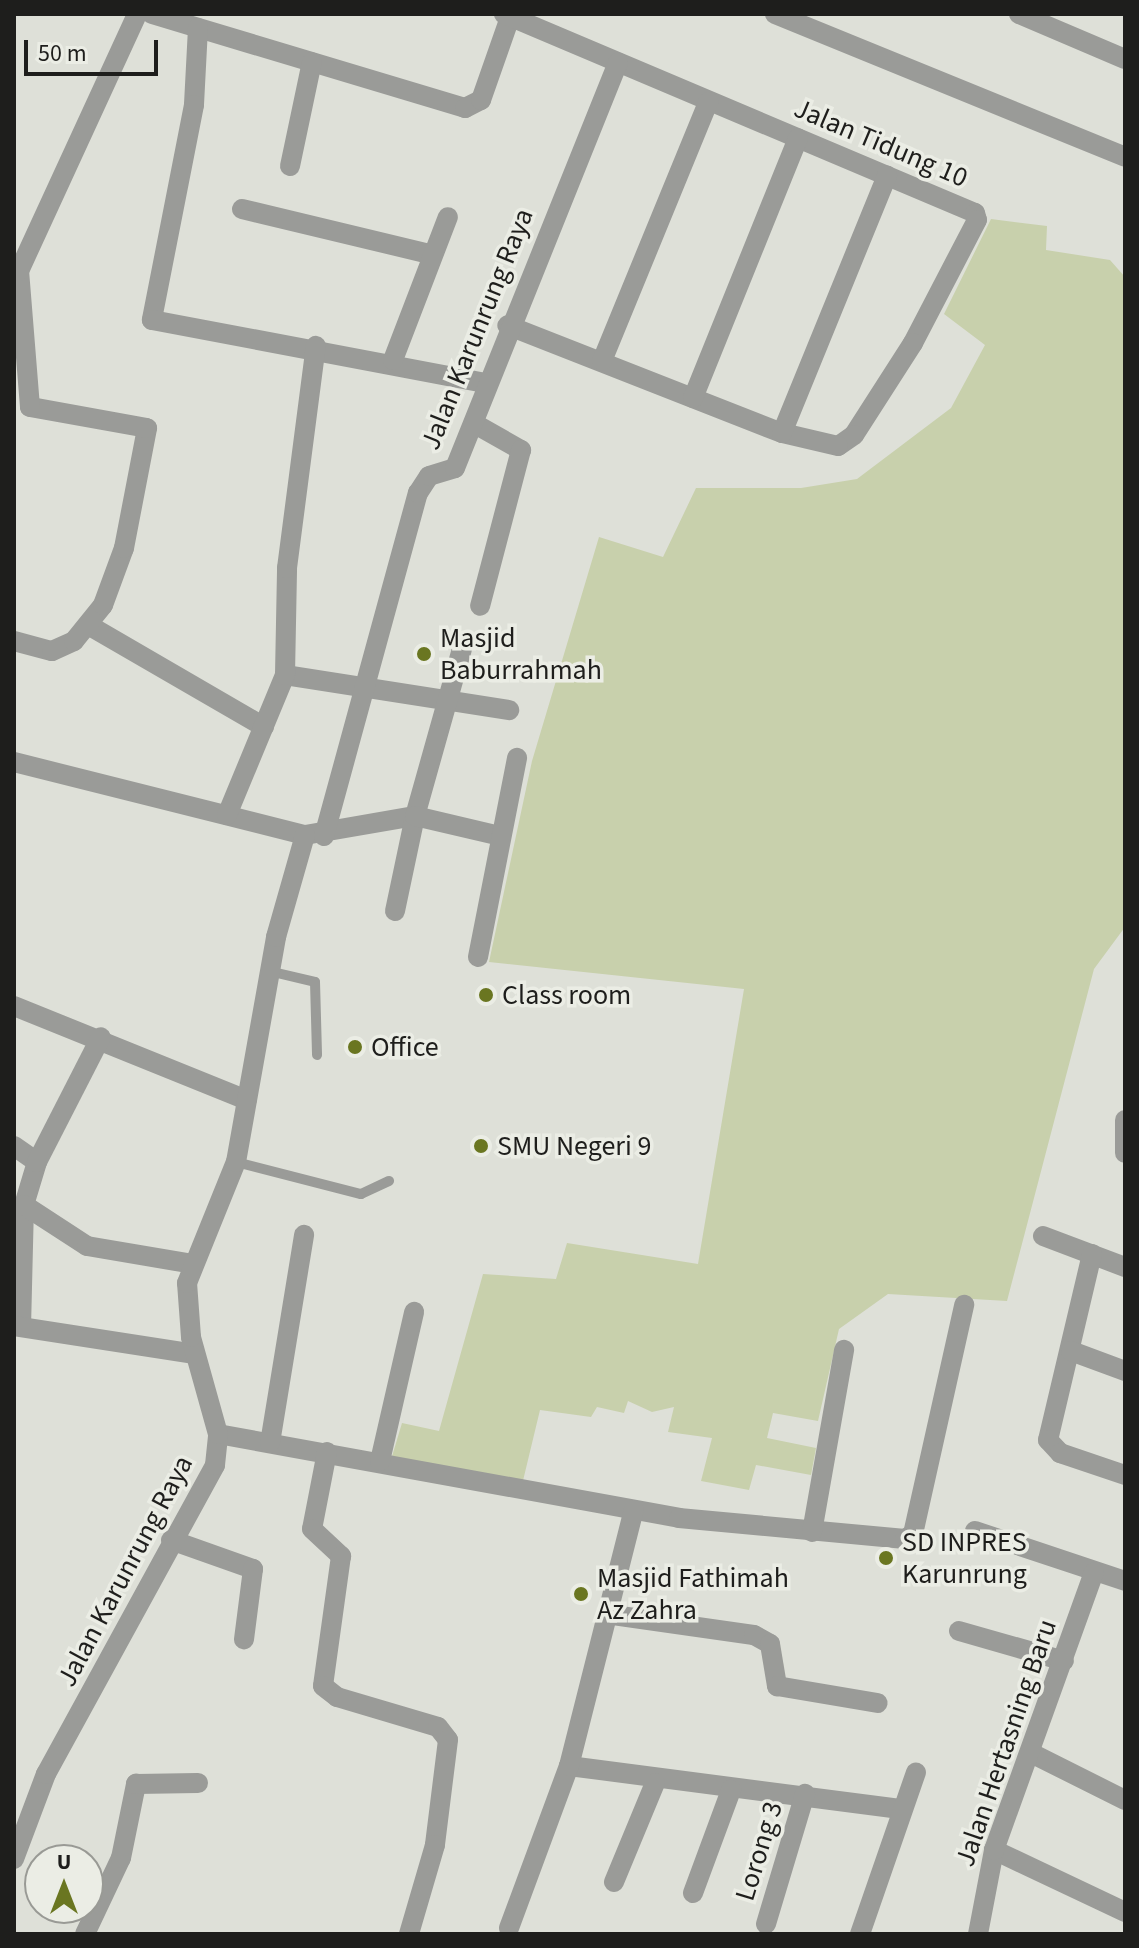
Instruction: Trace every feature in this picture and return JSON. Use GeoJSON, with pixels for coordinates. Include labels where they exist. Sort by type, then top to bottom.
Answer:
{"type":"FeatureCollection","features":[{"type":"Feature","properties":{"kind":"street"},"geometry":{"type":"LineString","coordinates":[[14,641],[52,651],[90,626],[116,578],[147,428],[30,407],[19,271],[137,14]]}},
{"type":"Feature","properties":{"kind":"street"},"geometry":{"type":"LineString","coordinates":[[152,14],[471,108],[481,100],[507,15]]}},
{"type":"Feature","properties":{"kind":"street"},"geometry":{"type":"LineString","coordinates":[[775,14],[1125,157]]}},
{"type":"Feature","properties":{"kind":"street"},"geometry":{"type":"LineString","coordinates":[[1019,14],[1125,59]]}},
{"type":"Feature","properties":{"kind":"street","name":"Jalan Tidung 10"},"geometry":{"type":"LineString","coordinates":[[507,15],[975,213],[975,229],[854,435],[821,447],[507,325]]}},
{"type":"Feature","properties":{"kind":"street"},"geometry":{"type":"LineString","coordinates":[[198,28],[194,105],[151,319],[393,360],[487,383]]}},
{"type":"Feature","properties":{"kind":"street"},"geometry":{"type":"LineString","coordinates":[[290,166],[312,62]]}},
{"type":"Feature","properties":{"kind":"street","name":"Jalan Karunrung Raya"},"geometry":{"type":"LineString","coordinates":[[14,1859],[46,1774],[171,1540],[206,1487],[218,1434],[195,1354],[185,1302],[193,1264],[236,1162],[273,972],[315,836],[366,688],[418,493],[429,476],[455,468],[475,424],[507,325],[618,62]]}},
{"type":"Feature","properties":{"kind":"street"},"geometry":{"type":"LineString","coordinates":[[602,361],[708,102]]}},
{"type":"Feature","properties":{"kind":"street"},"geometry":{"type":"LineString","coordinates":[[693,398],[798,138]]}},
{"type":"Feature","properties":{"kind":"street"},"geometry":{"type":"LineString","coordinates":[[782,433],[887,176]]}},
{"type":"Feature","properties":{"kind":"street"},"geometry":{"type":"LineString","coordinates":[[242,209],[433,255]]}},
{"type":"Feature","properties":{"kind":"street"},"geometry":{"type":"LineString","coordinates":[[393,360],[448,217]]}},
{"type":"Feature","properties":{"kind":"street"},"geometry":{"type":"LineString","coordinates":[[227,815],[285,675],[289,553],[316,346]]}},
{"type":"Feature","properties":{"kind":"street"},"geometry":{"type":"LineString","coordinates":[[475,424],[521,450],[480,606]]}},
{"type":"Feature","properties":{"kind":"street"},"geometry":{"type":"LineString","coordinates":[[90,626],[264,727]]}},
{"type":"Feature","properties":{"kind":"street"},"geometry":{"type":"LineString","coordinates":[[395,911],[415,816],[462,649]]}},
{"type":"Feature","properties":{"kind":"street"},"geometry":{"type":"LineString","coordinates":[[285,675],[509,710]]}},
{"type":"Feature","properties":{"kind":"street"},"geometry":{"type":"LineString","coordinates":[[478,957],[517,758]]}},
{"type":"Feature","properties":{"kind":"street"},"geometry":{"type":"LineString","coordinates":[[14,762],[315,836],[415,816],[500,836]]}},
{"type":"Feature","properties":{"kind":"street"},"geometry":{"type":"LineString","coordinates":[[14,1006],[101,1037],[247,1100]]}},
{"type":"Feature","properties":{"kind":"street"},"geometry":{"type":"LineString","coordinates":[[101,1037],[37,1162],[24,1205],[17,1326],[195,1354]]}},
{"type":"Feature","properties":{"kind":"street"},"geometry":{"type":"LineString","coordinates":[[1125,1120],[1125,1153]]}},
{"type":"Feature","properties":{"kind":"street"},"geometry":{"type":"LineString","coordinates":[[14,1146],[37,1162]]}},
{"type":"Feature","properties":{"kind":"street"},"geometry":{"type":"LineString","coordinates":[[24,1205],[87,1246],[193,1264]]}},
{"type":"Feature","properties":{"kind":"street"},"geometry":{"type":"LineString","coordinates":[[270,1443],[304,1235]]}},
{"type":"Feature","properties":{"kind":"street"},"geometry":{"type":"LineString","coordinates":[[1043,1236],[1125,1267]]}},
{"type":"Feature","properties":{"kind":"street"},"geometry":{"type":"LineString","coordinates":[[1092,1254],[1050,1447],[1125,1475]]}},
{"type":"Feature","properties":{"kind":"street"},"geometry":{"type":"LineString","coordinates":[[218,1434],[380,1461],[634,1510],[896,1540],[913,1534],[964,1305]]}},
{"type":"Feature","properties":{"kind":"street"},"geometry":{"type":"LineString","coordinates":[[380,1461],[414,1312]]}},
{"type":"Feature","properties":{"kind":"street"},"geometry":{"type":"LineString","coordinates":[[812,1532],[844,1350]]}},
{"type":"Feature","properties":{"kind":"street"},"geometry":{"type":"LineString","coordinates":[[1071,1351],[1125,1371]]}},
{"type":"Feature","properties":{"kind":"street"},"geometry":{"type":"LineString","coordinates":[[327,1452],[312,1529],[341,1556],[323,1686],[337,1697],[438,1727],[448,1740],[435,1845],[409,1934]]}},
{"type":"Feature","properties":{"kind":"street"},"geometry":{"type":"LineString","coordinates":[[509,1928],[569,1766],[613,1615],[634,1510]]}},
{"type":"Feature","properties":{"kind":"street"},"geometry":{"type":"LineString","coordinates":[[975,1531],[1125,1581]]}},
{"type":"Feature","properties":{"kind":"street"},"geometry":{"type":"LineString","coordinates":[[171,1540],[253,1569],[244,1639]]}},
{"type":"Feature","properties":{"kind":"street","name":"Jalan Hertasning Baru"},"geometry":{"type":"LineString","coordinates":[[978,1934],[994,1850],[1033,1754],[1094,1572]]}},
{"type":"Feature","properties":{"kind":"street"},"geometry":{"type":"LineString","coordinates":[[613,1615],[754,1635],[770,1644],[777,1686],[878,1703]]}},
{"type":"Feature","properties":{"kind":"street"},"geometry":{"type":"LineString","coordinates":[[959,1631],[1064,1661]]}},
{"type":"Feature","properties":{"kind":"street"},"geometry":{"type":"LineString","coordinates":[[1033,1754],[1125,1800]]}},
{"type":"Feature","properties":{"kind":"street"},"geometry":{"type":"LineString","coordinates":[[569,1766],[655,1783],[805,1794],[902,1809]]}},
{"type":"Feature","properties":{"kind":"street"},"geometry":{"type":"LineString","coordinates":[[860,1934],[916,1772]]}},
{"type":"Feature","properties":{"kind":"street"},"geometry":{"type":"LineString","coordinates":[[85,1934],[121,1858],[136,1784],[198,1783]]}},
{"type":"Feature","properties":{"kind":"street"},"geometry":{"type":"LineString","coordinates":[[614,1882],[655,1783]]}},
{"type":"Feature","properties":{"kind":"street"},"geometry":{"type":"LineString","coordinates":[[693,1893],[731,1790]]}},
{"type":"Feature","properties":{"kind":"street","name":"Lorong 3"},"geometry":{"type":"LineString","coordinates":[[766,1924],[805,1794]]}},
{"type":"Feature","properties":{"kind":"street"},"geometry":{"type":"LineString","coordinates":[[994,1850],[1125,1912]]}},
{"type":"Feature","properties":{"kind":"lane"},"geometry":{"type":"LineString","coordinates":[[273,972],[315,982],[317,1055]]}},
{"type":"Feature","properties":{"kind":"lane"},"geometry":{"type":"LineString","coordinates":[[236,1162],[361,1194],[389,1181]]}},
{"type":"Feature","properties":{"kind":"green space"},"geometry":{"type":"Polygon","coordinates":[[[991,219],[1047,226],[1046,250],[1110,260],[1125,277],[1125,927],[1094,969],[1007,1301],[888,1294],[839,1329],[818,1421],[773,1413],[767,1438],[816,1448],[811,1475],[756,1465],[749,1490],[701,1481],[712,1438],[668,1432],[674,1407],[652,1412],[628,1401],[624,1413],[597,1407],[591,1417],[540,1410],[521,1489],[390,1463],[402,1423],[439,1431],[483,1274],[556,1279],[567,1243],[698,1264],[744,989],[489,962],[532,761],[599,537],[663,557],[696,488],[801,488],[857,479],[951,408],[985,345],[944,314],[991,219]]]}},
{"type":"Feature","properties":{"kind":"place","name":"Masjid Baburrahmah"},"geometry":{"type":"Point","coordinates":[424,654]}},
{"type":"Feature","properties":{"kind":"place","name":"Class room"},"geometry":{"type":"Point","coordinates":[486,995]}},
{"type":"Feature","properties":{"kind":"place","name":"Office"},"geometry":{"type":"Point","coordinates":[355,1047]}},
{"type":"Feature","properties":{"kind":"place","name":"SMU Negeri 9"},"geometry":{"type":"Point","coordinates":[481,1146]}},
{"type":"Feature","properties":{"kind":"place","name":"SD INPRES Karunrung"},"geometry":{"type":"Point","coordinates":[886,1558]}},
{"type":"Feature","properties":{"kind":"place","name":"Masjid Fathimah Az Zahra"},"geometry":{"type":"Point","coordinates":[581,1594]}}]}
